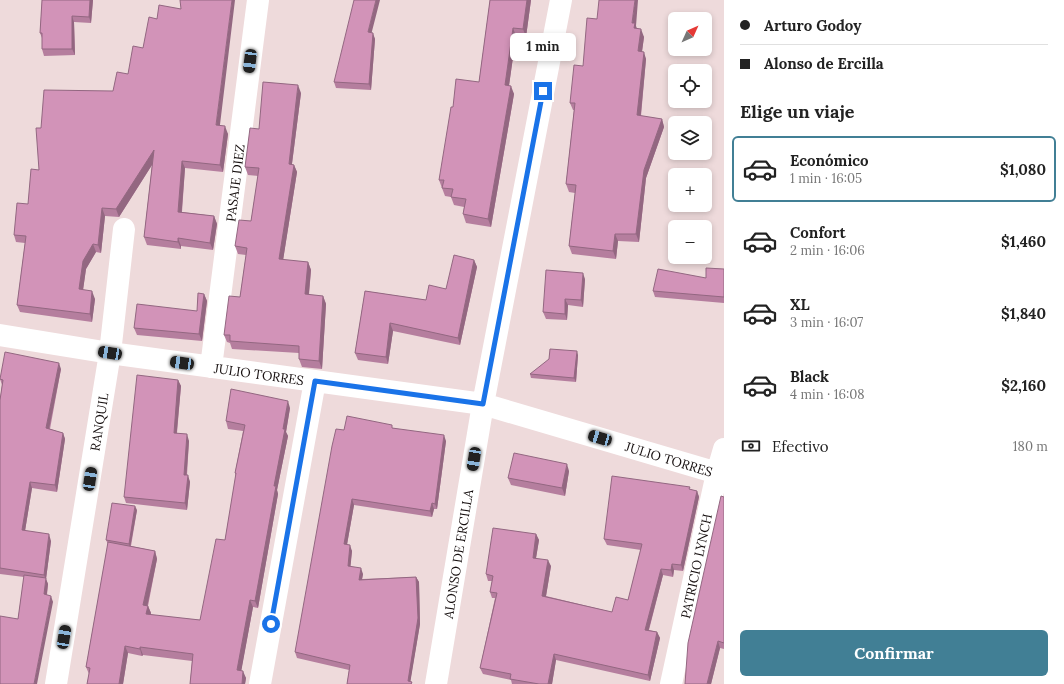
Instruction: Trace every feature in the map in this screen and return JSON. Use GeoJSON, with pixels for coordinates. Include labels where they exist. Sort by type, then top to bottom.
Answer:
{"type":"FeatureCollection","features":[{"type":"Feature","properties":{"kind":"street","name":"PASAJE DIEZ"},"geometry":{"type":"LineString","coordinates":[[211,367],[258,0]]}},
{"type":"Feature","properties":{"kind":"street","name":"ALONSO DE ERCILLA"},"geometry":{"type":"LineString","coordinates":[[436,684],[483,404],[560,0]]}},
{"type":"Feature","properties":{"kind":"street","name":"RANQUIL"},"geometry":{"type":"LineString","coordinates":[[56,684],[110,353],[124,229]]}},
{"type":"Feature","properties":{"kind":"street","name":"JULIO TORRES"},"geometry":{"type":"LineString","coordinates":[[0,335],[110,353],[483,404],[720,474]]}},
{"type":"Feature","properties":{"kind":"street"},"geometry":{"type":"LineString","coordinates":[[260,684],[315,381]]}},
{"type":"Feature","properties":{"kind":"street","name":"PATRICIO LYNCH"},"geometry":{"type":"LineString","coordinates":[[671,684],[720,474],[724,449]]}},
{"type":"Feature","properties":{"kind":"building"},"geometry":{"type":"Polygon","coordinates":[[[42,0],[90,0],[89,17],[72,16],[72,49],[42,49],[42,33],[40,33],[42,0]]]}},
{"type":"Feature","properties":{"kind":"building"},"geometry":{"type":"Polygon","coordinates":[[[180,0],[232,0],[216,125],[225,126],[220,165],[182,161],[178,212],[214,216],[210,243],[178,238],[178,242],[144,237],[154,150],[116,209],[102,208],[98,245],[93,244],[83,261],[79,289],[92,291],[90,314],[17,305],[26,236],[14,235],[17,203],[28,204],[31,169],[39,170],[36,128],[41,128],[44,90],[113,91],[117,72],[128,74],[133,46],[143,48],[149,17],[157,19],[159,5],[181,9],[180,0]]]}},
{"type":"Feature","properties":{"kind":"building"},"geometry":{"type":"Polygon","coordinates":[[[354,0],[376,0],[368,32],[373,33],[369,84],[334,82],[354,0]]]}},
{"type":"Feature","properties":{"kind":"building"},"geometry":{"type":"Polygon","coordinates":[[[490,0],[527,0],[523,29],[513,28],[505,85],[511,86],[488,219],[463,214],[466,199],[451,197],[453,189],[442,188],[444,180],[439,180],[451,107],[453,107],[456,79],[479,82],[490,0]]]}},
{"type":"Feature","properties":{"kind":"building"},"geometry":{"type":"Polygon","coordinates":[[[599,0],[635,0],[632,23],[635,23],[634,28],[641,29],[638,51],[644,52],[637,115],[662,119],[644,170],[636,234],[615,234],[613,251],[569,246],[576,185],[566,184],[575,103],[570,103],[574,65],[583,66],[587,18],[597,19],[599,0]]]}},
{"type":"Feature","properties":{"kind":"building"},"geometry":{"type":"Polygon","coordinates":[[[263,82],[298,85],[289,164],[294,165],[279,259],[308,262],[305,294],[323,296],[319,361],[299,359],[299,346],[230,341],[230,335],[224,335],[229,296],[240,297],[247,248],[235,246],[239,220],[251,221],[259,168],[245,167],[250,128],[259,129],[263,82]]]}},
{"type":"Feature","properties":{"kind":"building"},"geometry":{"type":"Polygon","coordinates":[[[454,255],[474,260],[458,338],[390,323],[386,357],[355,353],[365,291],[426,300],[429,285],[446,289],[454,255]]]}},
{"type":"Feature","properties":{"kind":"building"},"geometry":{"type":"Polygon","coordinates":[[[706,268],[724,269],[724,297],[653,291],[658,269],[706,278],[706,268]]]}},
{"type":"Feature","properties":{"kind":"building"},"geometry":{"type":"Polygon","coordinates":[[[546,270],[583,273],[581,300],[565,299],[565,314],[543,312],[546,270]]]}},
{"type":"Feature","properties":{"kind":"building"},"geometry":{"type":"Polygon","coordinates":[[[198,293],[204,294],[199,334],[134,328],[137,304],[197,311],[198,293]]]}},
{"type":"Feature","properties":{"kind":"building"},"geometry":{"type":"Polygon","coordinates":[[[550,349],[577,351],[574,378],[530,374],[549,359],[550,349]]]}},
{"type":"Feature","properties":{"kind":"building"},"geometry":{"type":"Polygon","coordinates":[[[5,352],[59,363],[46,428],[63,433],[55,485],[30,482],[22,530],[49,534],[44,575],[0,568],[0,400],[3,380],[0,379],[5,352]]]}},
{"type":"Feature","properties":{"kind":"building"},"geometry":{"type":"Polygon","coordinates":[[[137,375],[178,380],[174,433],[187,434],[184,475],[188,475],[185,503],[124,497],[137,375]]]}},
{"type":"Feature","properties":{"kind":"building"},"geometry":{"type":"Polygon","coordinates":[[[231,389],[288,401],[283,429],[285,429],[274,486],[276,486],[255,601],[250,600],[237,670],[243,671],[242,684],[190,684],[193,654],[140,647],[140,649],[125,646],[119,684],[87,684],[90,668],[86,667],[108,542],[155,551],[143,605],[148,606],[146,614],[200,620],[216,539],[225,540],[235,473],[245,425],[226,421],[231,389]]]}},
{"type":"Feature","properties":{"kind":"building"},"geometry":{"type":"Polygon","coordinates":[[[347,416],[392,425],[392,428],[444,435],[435,504],[432,503],[430,511],[352,499],[344,544],[350,545],[348,566],[361,568],[359,580],[416,577],[418,618],[408,681],[412,682],[411,684],[347,684],[350,665],[295,652],[332,446],[336,429],[344,430],[347,416]]]}},
{"type":"Feature","properties":{"kind":"building"},"geometry":{"type":"Polygon","coordinates":[[[514,453],[567,464],[562,488],[508,478],[514,453]]]}},
{"type":"Feature","properties":{"kind":"building"},"geometry":{"type":"Polygon","coordinates":[[[612,476],[690,487],[689,489],[697,491],[681,565],[672,564],[671,570],[661,569],[645,630],[657,632],[648,675],[554,654],[548,684],[510,679],[511,674],[480,668],[497,593],[490,592],[493,576],[486,574],[493,528],[536,534],[533,558],[548,560],[542,596],[612,612],[616,597],[628,600],[642,544],[604,539],[612,476]]]}},
{"type":"Feature","properties":{"kind":"building"},"geometry":{"type":"Polygon","coordinates":[[[721,496],[724,497],[724,643],[718,641],[707,684],[685,684],[688,643],[721,496]]]}},
{"type":"Feature","properties":{"kind":"building"},"geometry":{"type":"Polygon","coordinates":[[[112,503],[135,506],[129,544],[106,540],[112,503]]]}},
{"type":"Feature","properties":{"kind":"building"},"geometry":{"type":"Polygon","coordinates":[[[24,575],[46,578],[44,594],[51,596],[34,684],[0,684],[0,616],[18,619],[24,575]]]}},
{"type":"Feature","properties":{"kind":"route"},"geometry":{"type":"LineString","coordinates":[[271,624],[315,381],[483,404],[543,91]]}}]}
